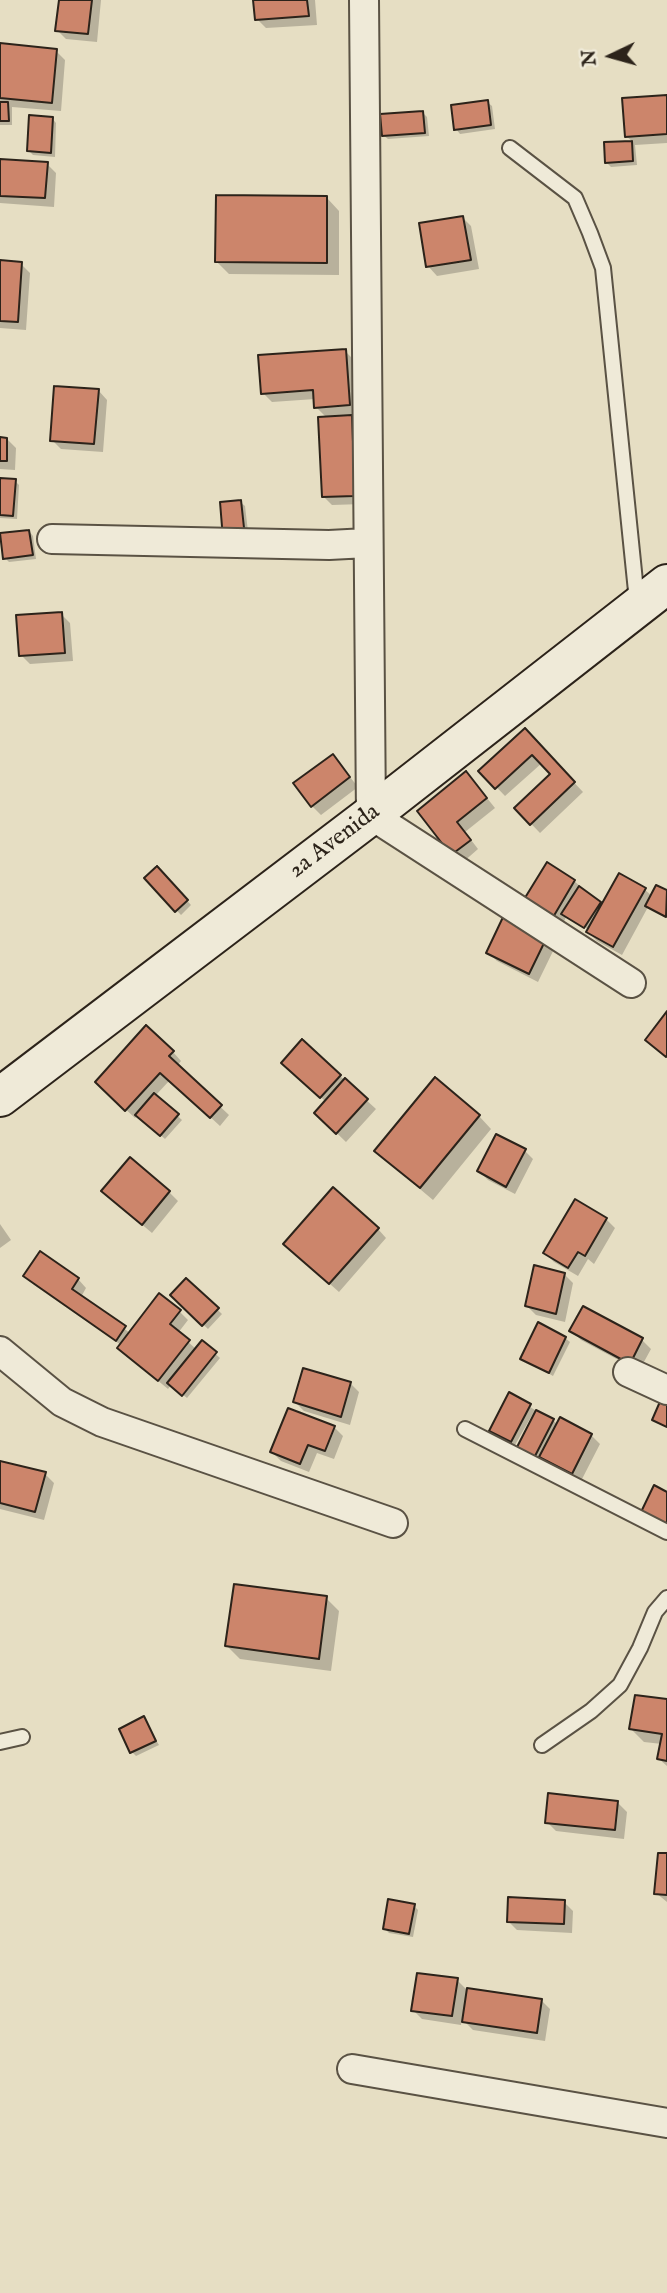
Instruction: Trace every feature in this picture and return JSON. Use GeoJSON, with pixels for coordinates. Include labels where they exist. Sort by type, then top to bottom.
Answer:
{"type":"FeatureCollection","features":[{"type":"Feature","properties":{"kind":"street"},"geometry":{"type":"LineString","coordinates":[[364,0],[371,814],[631,983]]}},
{"type":"Feature","properties":{"kind":"street"},"geometry":{"type":"LineString","coordinates":[[52,539],[329,545],[367,543]]}},
{"type":"Feature","properties":{"kind":"street","name":"2a Avenida"},"geometry":{"type":"LineString","coordinates":[[0,1097],[652,595]]}},
{"type":"Feature","properties":{"kind":"street"},"geometry":{"type":"LineString","coordinates":[[0,1351],[62,1402],[102,1422],[393,1523]]}},
{"type":"Feature","properties":{"kind":"street"},"geometry":{"type":"LineString","coordinates":[[628,1372],[667,1390]]}},
{"type":"Feature","properties":{"kind":"street"},"geometry":{"type":"LineString","coordinates":[[352,2069],[667,2123]]}},
{"type":"Feature","properties":{"kind":"lane"},"geometry":{"type":"LineString","coordinates":[[510,148],[575,198],[603,268],[652,595]]}},
{"type":"Feature","properties":{"kind":"lane"},"geometry":{"type":"LineString","coordinates":[[465,1429],[667,1532]]}},
{"type":"Feature","properties":{"kind":"lane"},"geometry":{"type":"LineString","coordinates":[[542,1745],[591,1711],[620,1685],[655,1612],[667,1598]]}},
{"type":"Feature","properties":{"kind":"lane"},"geometry":{"type":"LineString","coordinates":[[0,1742],[22,1737]]}},
{"type":"Feature","properties":{"kind":"building"},"geometry":{"type":"Polygon","coordinates":[[[59,0],[92,0],[88,34],[55,31],[59,0]]]}},
{"type":"Feature","properties":{"kind":"building"},"geometry":{"type":"Polygon","coordinates":[[[253,0],[307,0],[309,16],[255,20],[253,0]]]}},
{"type":"Feature","properties":{"kind":"building"},"geometry":{"type":"Polygon","coordinates":[[[0,43],[57,49],[52,103],[0,98],[0,43]]]}},
{"type":"Feature","properties":{"kind":"building"},"geometry":{"type":"Polygon","coordinates":[[[667,95],[667,134],[625,137],[622,98],[667,95]]]}},
{"type":"Feature","properties":{"kind":"building"},"geometry":{"type":"Polygon","coordinates":[[[488,100],[491,125],[454,130],[451,105],[488,100]]]}},
{"type":"Feature","properties":{"kind":"building"},"geometry":{"type":"Polygon","coordinates":[[[0,102],[8,102],[9,121],[0,121],[0,102]]]}},
{"type":"Feature","properties":{"kind":"building"},"geometry":{"type":"Polygon","coordinates":[[[423,111],[425,133],[382,136],[380,114],[423,111]]]}},
{"type":"Feature","properties":{"kind":"building"},"geometry":{"type":"Polygon","coordinates":[[[29,115],[53,117],[51,153],[27,151],[29,115]]]}},
{"type":"Feature","properties":{"kind":"building"},"geometry":{"type":"Polygon","coordinates":[[[632,141],[633,161],[605,163],[604,142],[632,141]]]}},
{"type":"Feature","properties":{"kind":"building"},"geometry":{"type":"Polygon","coordinates":[[[0,159],[48,162],[45,198],[0,196],[0,159]]]}},
{"type":"Feature","properties":{"kind":"building"},"geometry":{"type":"Polygon","coordinates":[[[216,195],[327,196],[327,263],[215,262],[216,195]]]}},
{"type":"Feature","properties":{"kind":"building"},"geometry":{"type":"Polygon","coordinates":[[[463,216],[471,260],[426,267],[419,223],[463,216]]]}},
{"type":"Feature","properties":{"kind":"building"},"geometry":{"type":"Polygon","coordinates":[[[0,260],[22,262],[18,322],[0,321],[0,260]]]}},
{"type":"Feature","properties":{"kind":"building"},"geometry":{"type":"Polygon","coordinates":[[[346,349],[350,405],[314,408],[313,390],[261,394],[258,355],[346,349]]]}},
{"type":"Feature","properties":{"kind":"building"},"geometry":{"type":"Polygon","coordinates":[[[54,386],[99,389],[94,444],[50,441],[54,386]]]}},
{"type":"Feature","properties":{"kind":"building"},"geometry":{"type":"Polygon","coordinates":[[[352,415],[355,496],[322,497],[318,417],[352,415]]]}},
{"type":"Feature","properties":{"kind":"building"},"geometry":{"type":"Polygon","coordinates":[[[0,437],[7,438],[7,461],[0,461],[0,437]]]}},
{"type":"Feature","properties":{"kind":"building"},"geometry":{"type":"Polygon","coordinates":[[[0,478],[16,479],[13,516],[0,515],[0,478]]]}},
{"type":"Feature","properties":{"kind":"building"},"geometry":{"type":"Polygon","coordinates":[[[241,500],[245,537],[223,539],[220,502],[241,500]]]}},
{"type":"Feature","properties":{"kind":"building"},"geometry":{"type":"Polygon","coordinates":[[[29,530],[33,555],[3,559],[0,533],[29,530]]]}},
{"type":"Feature","properties":{"kind":"building"},"geometry":{"type":"Polygon","coordinates":[[[62,612],[65,653],[19,656],[16,615],[62,612]]]}},
{"type":"Feature","properties":{"kind":"building"},"geometry":{"type":"Polygon","coordinates":[[[525,728],[575,782],[530,825],[514,808],[550,774],[532,755],[495,789],[478,771],[525,728]]]}},
{"type":"Feature","properties":{"kind":"building"},"geometry":{"type":"Polygon","coordinates":[[[333,754],[350,777],[311,807],[293,783],[333,754]]]}},
{"type":"Feature","properties":{"kind":"building"},"geometry":{"type":"Polygon","coordinates":[[[466,771],[487,798],[457,822],[471,840],[451,855],[417,811],[466,771]]]}},
{"type":"Feature","properties":{"kind":"building"},"geometry":{"type":"Polygon","coordinates":[[[547,862],[575,880],[552,919],[523,901],[547,862]]]}},
{"type":"Feature","properties":{"kind":"building"},"geometry":{"type":"Polygon","coordinates":[[[157,866],[188,900],[175,912],[144,878],[157,866]]]}},
{"type":"Feature","properties":{"kind":"building"},"geometry":{"type":"Polygon","coordinates":[[[619,873],[646,888],[613,947],[586,932],[619,873]]]}},
{"type":"Feature","properties":{"kind":"building"},"geometry":{"type":"Polygon","coordinates":[[[656,885],[667,890],[666,917],[645,906],[656,885]]]}},
{"type":"Feature","properties":{"kind":"building"},"geometry":{"type":"Polygon","coordinates":[[[579,886],[601,902],[584,928],[561,914],[579,886]]]}},
{"type":"Feature","properties":{"kind":"building"},"geometry":{"type":"Polygon","coordinates":[[[504,915],[547,937],[529,974],[486,953],[504,915]]]}},
{"type":"Feature","properties":{"kind":"building"},"geometry":{"type":"Polygon","coordinates":[[[667,1011],[667,1055],[666,1057],[645,1040],[667,1011]]]}},
{"type":"Feature","properties":{"kind":"building"},"geometry":{"type":"Polygon","coordinates":[[[146,1025],[174,1051],[169,1056],[222,1105],[210,1118],[160,1073],[125,1111],[95,1082],[146,1025]]]}},
{"type":"Feature","properties":{"kind":"building"},"geometry":{"type":"Polygon","coordinates":[[[302,1039],[341,1075],[320,1098],[281,1063],[302,1039]]]}},
{"type":"Feature","properties":{"kind":"building"},"geometry":{"type":"Polygon","coordinates":[[[435,1077],[480,1115],[420,1188],[374,1151],[435,1077]]]}},
{"type":"Feature","properties":{"kind":"building"},"geometry":{"type":"Polygon","coordinates":[[[345,1078],[368,1099],[336,1134],[314,1113],[345,1078]]]}},
{"type":"Feature","properties":{"kind":"building"},"geometry":{"type":"Polygon","coordinates":[[[154,1093],[179,1114],[160,1136],[135,1115],[154,1093]]]}},
{"type":"Feature","properties":{"kind":"building"},"geometry":{"type":"Polygon","coordinates":[[[496,1134],[526,1149],[506,1187],[477,1171],[496,1134]]]}},
{"type":"Feature","properties":{"kind":"building"},"geometry":{"type":"Polygon","coordinates":[[[130,1157],[170,1191],[142,1225],[101,1191],[130,1157]]]}},
{"type":"Feature","properties":{"kind":"building"},"geometry":{"type":"Polygon","coordinates":[[[333,1187],[379,1228],[329,1284],[283,1244],[333,1187]]]}},
{"type":"Feature","properties":{"kind":"building"},"geometry":{"type":"Polygon","coordinates":[[[575,1199],[607,1218],[585,1256],[578,1252],[568,1268],[543,1253],[575,1199]]]}},
{"type":"Feature","properties":{"kind":"building"},"geometry":{"type":"Polygon","coordinates":[[[40,1251],[79,1278],[72,1289],[126,1326],[116,1341],[23,1276],[40,1251]]]}},
{"type":"Feature","properties":{"kind":"building"},"geometry":{"type":"Polygon","coordinates":[[[534,1265],[565,1273],[556,1314],[525,1306],[534,1265]]]}},
{"type":"Feature","properties":{"kind":"building"},"geometry":{"type":"Polygon","coordinates":[[[186,1278],[219,1308],[202,1326],[170,1295],[186,1278]]]}},
{"type":"Feature","properties":{"kind":"building"},"geometry":{"type":"Polygon","coordinates":[[[159,1293],[181,1310],[170,1324],[190,1340],[158,1381],[117,1348],[159,1293]]]}},
{"type":"Feature","properties":{"kind":"building"},"geometry":{"type":"Polygon","coordinates":[[[583,1306],[643,1338],[630,1364],[569,1331],[583,1306]]]}},
{"type":"Feature","properties":{"kind":"building"},"geometry":{"type":"Polygon","coordinates":[[[538,1322],[566,1337],[549,1373],[520,1359],[538,1322]]]}},
{"type":"Feature","properties":{"kind":"building"},"geometry":{"type":"Polygon","coordinates":[[[202,1340],[217,1352],[182,1396],[167,1383],[202,1340]]]}},
{"type":"Feature","properties":{"kind":"building"},"geometry":{"type":"Polygon","coordinates":[[[303,1368],[351,1382],[341,1417],[293,1402],[303,1368]]]}},
{"type":"Feature","properties":{"kind":"building"},"geometry":{"type":"Polygon","coordinates":[[[509,1392],[531,1404],[511,1442],[489,1431],[509,1392]]]}},
{"type":"Feature","properties":{"kind":"building"},"geometry":{"type":"Polygon","coordinates":[[[662,1397],[667,1399],[667,1427],[652,1420],[662,1397]]]}},
{"type":"Feature","properties":{"kind":"building"},"geometry":{"type":"Polygon","coordinates":[[[288,1408],[335,1426],[325,1451],[308,1445],[300,1464],[270,1452],[288,1408]]]}},
{"type":"Feature","properties":{"kind":"building"},"geometry":{"type":"Polygon","coordinates":[[[536,1410],[554,1419],[534,1458],[516,1449],[536,1410]]]}},
{"type":"Feature","properties":{"kind":"building"},"geometry":{"type":"Polygon","coordinates":[[[560,1417],[592,1434],[572,1474],[539,1457],[560,1417]]]}},
{"type":"Feature","properties":{"kind":"building"},"geometry":{"type":"Polygon","coordinates":[[[0,1461],[46,1472],[35,1512],[0,1503],[0,1461]]]}},
{"type":"Feature","properties":{"kind":"building"},"geometry":{"type":"Polygon","coordinates":[[[654,1485],[667,1492],[667,1525],[641,1512],[654,1485]]]}},
{"type":"Feature","properties":{"kind":"building"},"geometry":{"type":"Polygon","coordinates":[[[234,1584],[327,1596],[319,1659],[225,1646],[234,1584]]]}},
{"type":"Feature","properties":{"kind":"building"},"geometry":{"type":"Polygon","coordinates":[[[635,1695],[667,1699],[667,1761],[657,1759],[662,1734],[629,1729],[635,1695]]]}},
{"type":"Feature","properties":{"kind":"building"},"geometry":{"type":"Polygon","coordinates":[[[144,1716],[156,1741],[130,1753],[119,1729],[144,1716]]]}},
{"type":"Feature","properties":{"kind":"building"},"geometry":{"type":"Polygon","coordinates":[[[548,1793],[618,1801],[615,1830],[545,1823],[548,1793]]]}},
{"type":"Feature","properties":{"kind":"building"},"geometry":{"type":"Polygon","coordinates":[[[658,1853],[667,1853],[667,1895],[654,1894],[658,1853]]]}},
{"type":"Feature","properties":{"kind":"building"},"geometry":{"type":"Polygon","coordinates":[[[508,1897],[565,1900],[564,1924],[507,1922],[508,1897]]]}},
{"type":"Feature","properties":{"kind":"building"},"geometry":{"type":"Polygon","coordinates":[[[388,1899],[415,1904],[409,1934],[383,1929],[388,1899]]]}},
{"type":"Feature","properties":{"kind":"building"},"geometry":{"type":"Polygon","coordinates":[[[417,1973],[458,1978],[452,2016],[411,2011],[417,1973]]]}},
{"type":"Feature","properties":{"kind":"building"},"geometry":{"type":"Polygon","coordinates":[[[467,1988],[542,1999],[537,2033],[462,2022],[467,1988]]]}}]}
